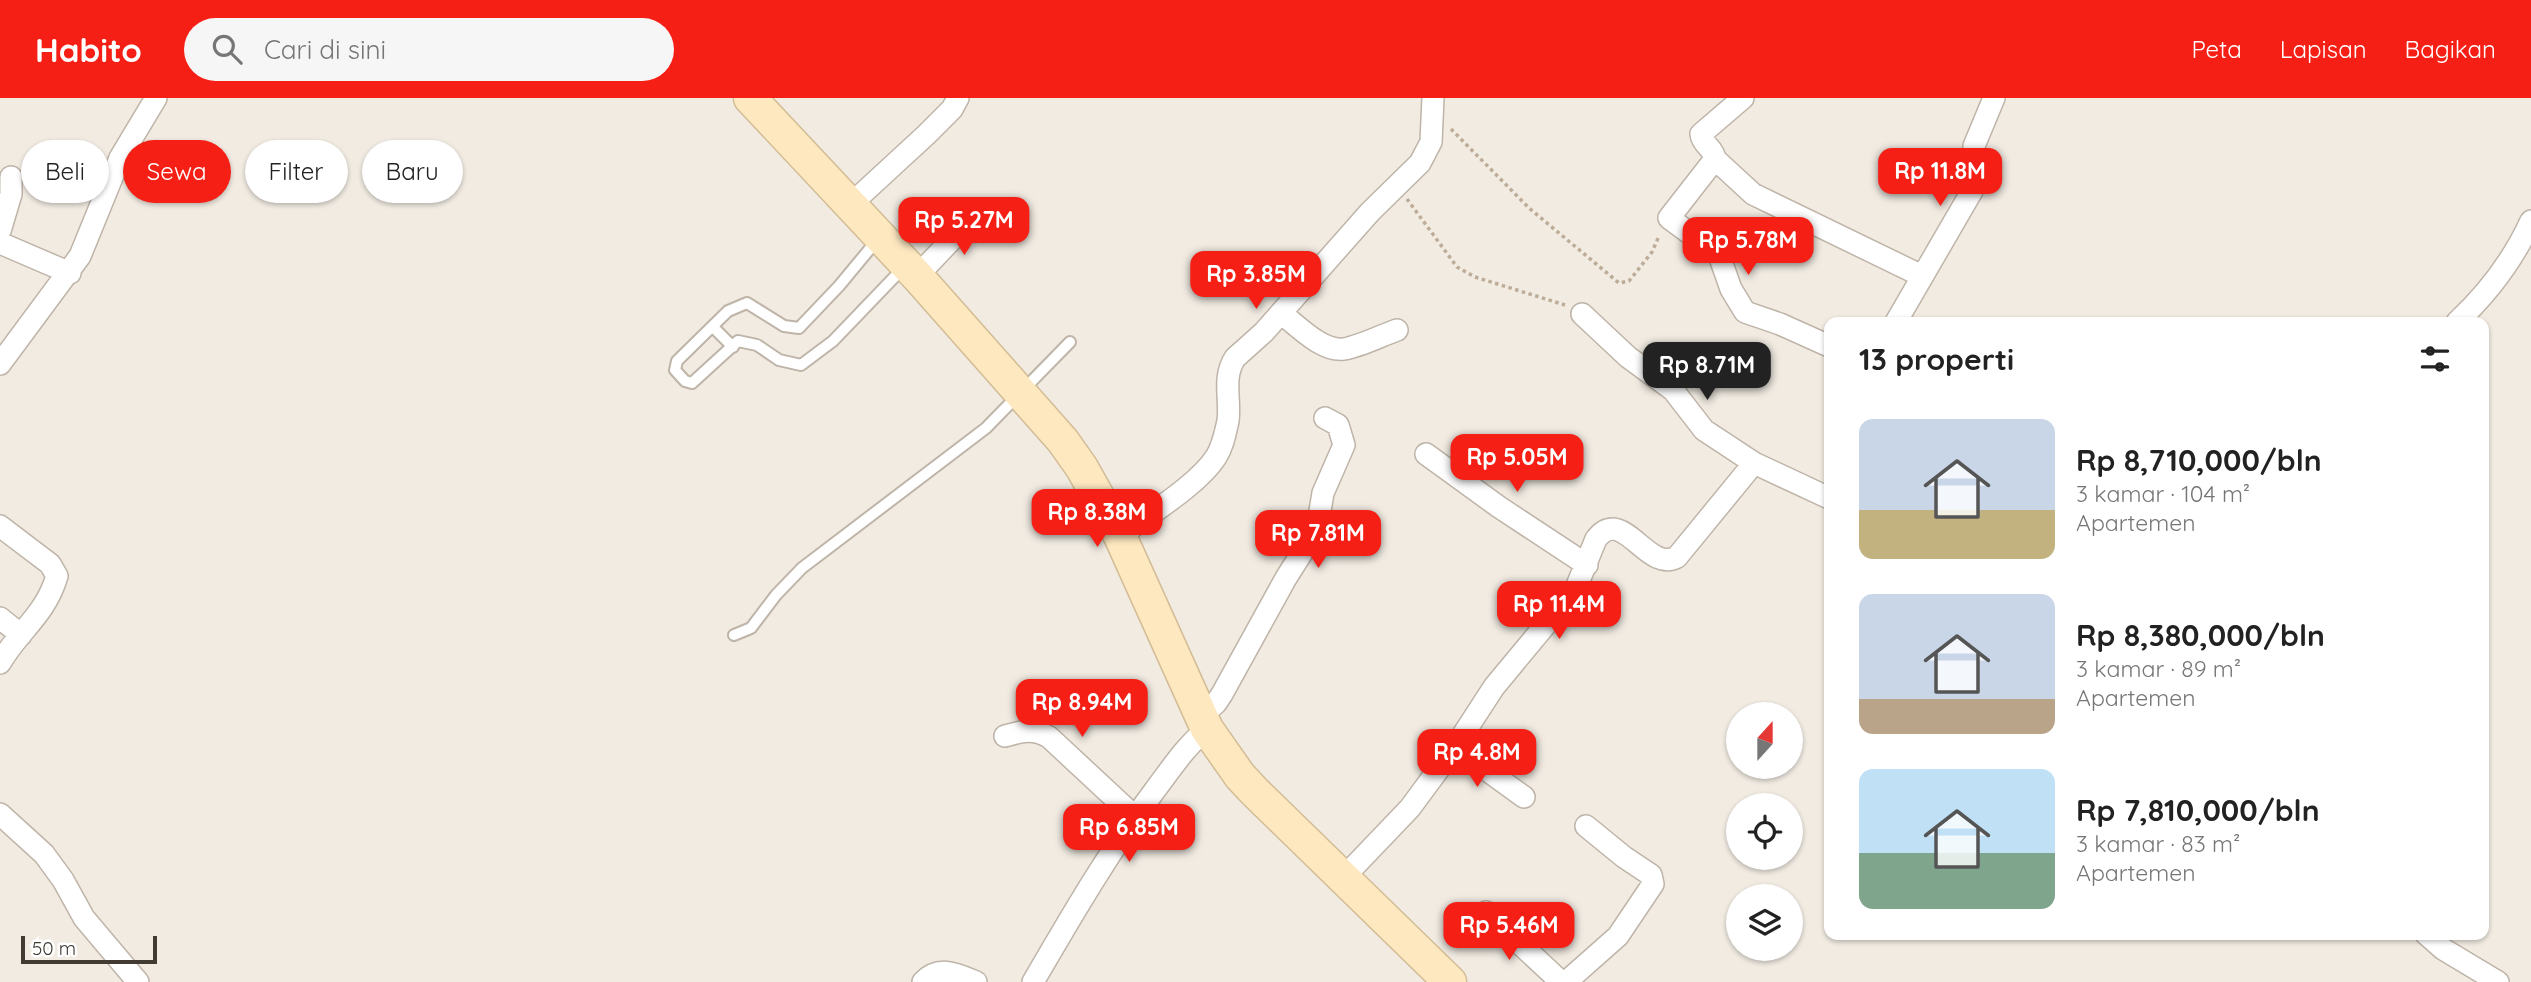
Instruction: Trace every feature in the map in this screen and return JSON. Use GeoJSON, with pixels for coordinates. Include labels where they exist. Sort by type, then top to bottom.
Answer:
{"type":"FeatureCollection","features":[{"type":"Feature","properties":{"kind":"street"},"geometry":{"type":"LineString","coordinates":[[0,364],[80,256],[120,158],[156,98]]}},
{"type":"Feature","properties":{"kind":"street"},"geometry":{"type":"LineString","coordinates":[[750,98],[911,270],[1063,440],[1120,536],[1204,723],[1240,776],[1450,982]]}},
{"type":"Feature","properties":{"kind":"street"},"geometry":{"type":"LineString","coordinates":[[850,205],[926,135],[952,109],[958,98]]}},
{"type":"Feature","properties":{"kind":"street"},"geometry":{"type":"LineString","coordinates":[[1743,98],[1701,134],[1703,142],[1713,152],[1715,159],[1753,194],[1922,276]]}},
{"type":"Feature","properties":{"kind":"street"},"geometry":{"type":"LineString","coordinates":[[1899,317],[1972,191],[1974,146],[1994,98]]}},
{"type":"Feature","properties":{"kind":"street"},"geometry":{"type":"LineString","coordinates":[[1120,536],[1200,475],[1216,458],[1224,441],[1228,416],[1227,376],[1230,366],[1235,358],[1282,314],[1370,212],[1420,163],[1431,142],[1432,104]]}},
{"type":"Feature","properties":{"kind":"street"},"geometry":{"type":"LineString","coordinates":[[1715,159],[1668,218],[1718,255],[1727,281],[1745,312],[1824,344]]}},
{"type":"Feature","properties":{"kind":"street"},"geometry":{"type":"LineString","coordinates":[[0,231],[11,194],[11,177]]}},
{"type":"Feature","properties":{"kind":"street"},"geometry":{"type":"LineString","coordinates":[[911,270],[981,209]]}},
{"type":"Feature","properties":{"kind":"street"},"geometry":{"type":"LineString","coordinates":[[2463,317],[2477,304],[2491,285],[2531,221]]}},
{"type":"Feature","properties":{"kind":"street"},"geometry":{"type":"LineString","coordinates":[[0,243],[70,272]]}},
{"type":"Feature","properties":{"kind":"street"},"geometry":{"type":"LineString","coordinates":[[1282,314],[1322,344],[1333,348],[1343,349],[1397,330]]}},
{"type":"Feature","properties":{"kind":"street"},"geometry":{"type":"LineString","coordinates":[[1582,314],[1628,357],[1673,390],[1704,430],[1754,463],[1824,496]]}},
{"type":"Feature","properties":{"kind":"street"},"geometry":{"type":"LineString","coordinates":[[1033,982],[1074,911],[1135,817],[1204,723],[1286,578],[1317,529],[1323,493],[1344,445],[1338,425],[1325,418]]}},
{"type":"Feature","properties":{"kind":"street"},"geometry":{"type":"LineString","coordinates":[[1426,454],[1499,507],[1587,565]]}},
{"type":"Feature","properties":{"kind":"street"},"geometry":{"type":"LineString","coordinates":[[1344,877],[1410,808],[1455,747],[1494,687],[1576,588],[1601,532],[1616,529],[1625,532],[1658,560],[1672,560],[1754,463]]}},
{"type":"Feature","properties":{"kind":"street"},"geometry":{"type":"LineString","coordinates":[[0,527],[50,564],[57,576],[52,593],[32,624],[9,646],[0,663]]}},
{"type":"Feature","properties":{"kind":"street"},"geometry":{"type":"LineString","coordinates":[[0,618],[21,635]]}},
{"type":"Feature","properties":{"kind":"street"},"geometry":{"type":"LineString","coordinates":[[1005,736],[1027,730],[1039,731],[1049,737],[1135,817]]}},
{"type":"Feature","properties":{"kind":"street"},"geometry":{"type":"LineString","coordinates":[[1455,747],[1524,797]]}},
{"type":"Feature","properties":{"kind":"street"},"geometry":{"type":"LineString","coordinates":[[0,814],[44,854],[63,880],[84,918],[138,982]]}},
{"type":"Feature","properties":{"kind":"street"},"geometry":{"type":"LineString","coordinates":[[1486,912],[1563,982],[1618,936],[1653,884],[1651,875],[1586,826]]}},
{"type":"Feature","properties":{"kind":"street"},"geometry":{"type":"LineString","coordinates":[[2433,940],[2498,982]]}},
{"type":"Feature","properties":{"kind":"street"},"geometry":{"type":"LineString","coordinates":[[923,982],[943,971],[954,972],[976,982]]}},
{"type":"Feature","properties":{"kind":"lane"},"geometry":{"type":"LineString","coordinates":[[880,237],[799,328],[784,326],[747,303],[728,311],[677,361],[675,370],[685,381],[692,383],[738,341],[757,345],[779,360],[801,365],[833,341],[911,270]]}},
{"type":"Feature","properties":{"kind":"lane"},"geometry":{"type":"LineString","coordinates":[[713,327],[733,346]]}},
{"type":"Feature","properties":{"kind":"lane"},"geometry":{"type":"LineString","coordinates":[[734,635],[751,628],[776,595],[802,568],[986,428],[1070,342]]}},
{"type":"Feature","properties":{"kind":"path"},"geometry":{"type":"LineString","coordinates":[[1432,104],[1529,208],[1619,282],[1629,281],[1652,252],[1668,218]]}},
{"type":"Feature","properties":{"kind":"path"},"geometry":{"type":"LineString","coordinates":[[1397,185],[1457,267],[1475,277],[1557,303],[1582,314]]}}]}
